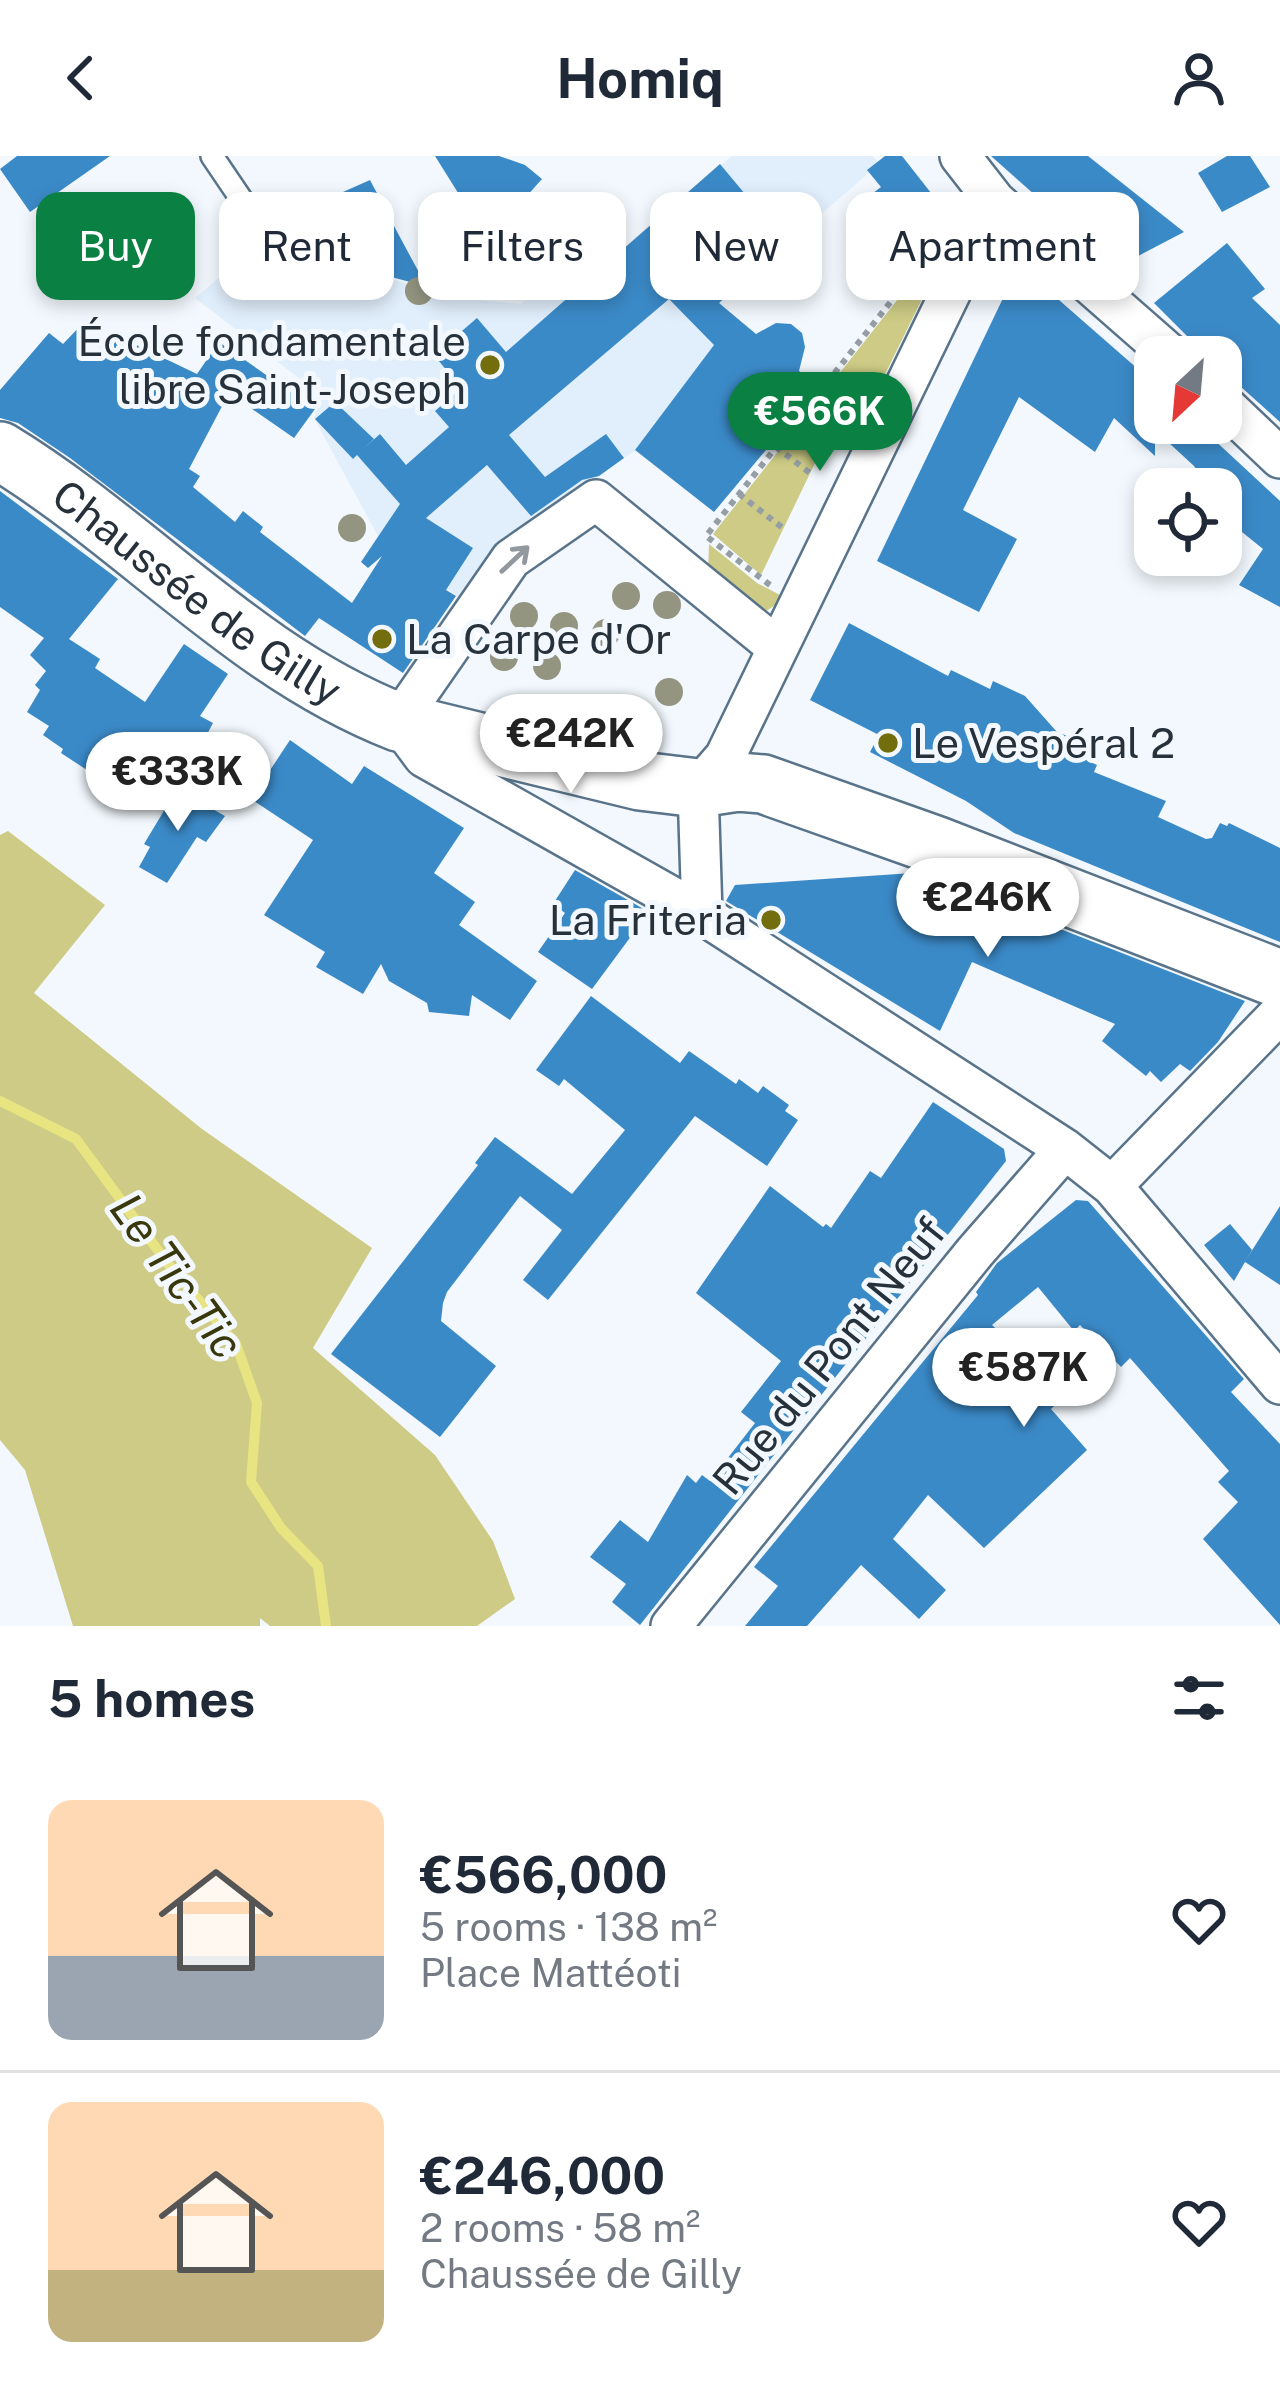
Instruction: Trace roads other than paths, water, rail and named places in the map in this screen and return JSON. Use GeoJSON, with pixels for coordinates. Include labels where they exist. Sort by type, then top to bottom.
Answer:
{"type":"FeatureCollection","features":[{"type":"Feature","properties":{"kind":"street"},"geometry":{"type":"LineString","coordinates":[[960,156],[988,192]]}},
{"type":"Feature","properties":{"kind":"street"},"geometry":{"type":"LineString","coordinates":[[702,914],[698,788],[725,757],[946,300]]}},
{"type":"Feature","properties":{"kind":"street"},"geometry":{"type":"LineString","coordinates":[[1108,300],[1149,336]]}},
{"type":"Feature","properties":{"kind":"street"},"geometry":{"type":"LineString","coordinates":[[1242,422],[1280,458]]}},
{"type":"Feature","properties":{"kind":"street","name":"Chaussée de Gilly"},"geometry":{"type":"LineString","coordinates":[[0,451],[268,655],[398,722],[640,781],[698,788],[763,784],[935,845],[1280,979]]}},
{"type":"Feature","properties":{"kind":"street"},"geometry":{"type":"LineString","coordinates":[[398,722],[511,559],[596,500],[778,648]]}},
{"type":"Feature","properties":{"kind":"street","name":"Chaussée de Gilly"},"geometry":{"type":"LineString","coordinates":[[398,722],[424,757],[702,914],[1066,1149],[1112,1186],[1280,1384]]}},
{"type":"Feature","properties":{"kind":"street"},"geometry":{"type":"LineString","coordinates":[[1112,1186],[1280,1012]]}},
{"type":"Feature","properties":{"kind":"street","name":"Rue du Pont Neuf"},"geometry":{"type":"LineString","coordinates":[[671,1626],[974,1252],[1066,1149]]}},
{"type":"Feature","properties":{"kind":"lane"},"geometry":{"type":"LineString","coordinates":[[212,156],[236,192]]}},
{"type":"Feature","properties":{"kind":"waterway","name":"Le Tic-Tic"},"geometry":{"type":"LineString","coordinates":[[0,1101],[76,1139],[168,1264],[236,1344],[257,1403],[251,1482],[281,1528],[318,1566],[326,1626]]}},
{"type":"Feature","properties":{"kind":"place","name":"École fondamentale libre Saint-Joseph"},"geometry":{"type":"Point","coordinates":[490,365]}},
{"type":"Feature","properties":{"kind":"place","name":"La Carpe d'Or"},"geometry":{"type":"Point","coordinates":[382,639]}},
{"type":"Feature","properties":{"kind":"place","name":"Le Vespéral 2"},"geometry":{"type":"Point","coordinates":[888,743]}},
{"type":"Feature","properties":{"kind":"place","name":"La Friteria"},"geometry":{"type":"Point","coordinates":[771,920]}}]}
